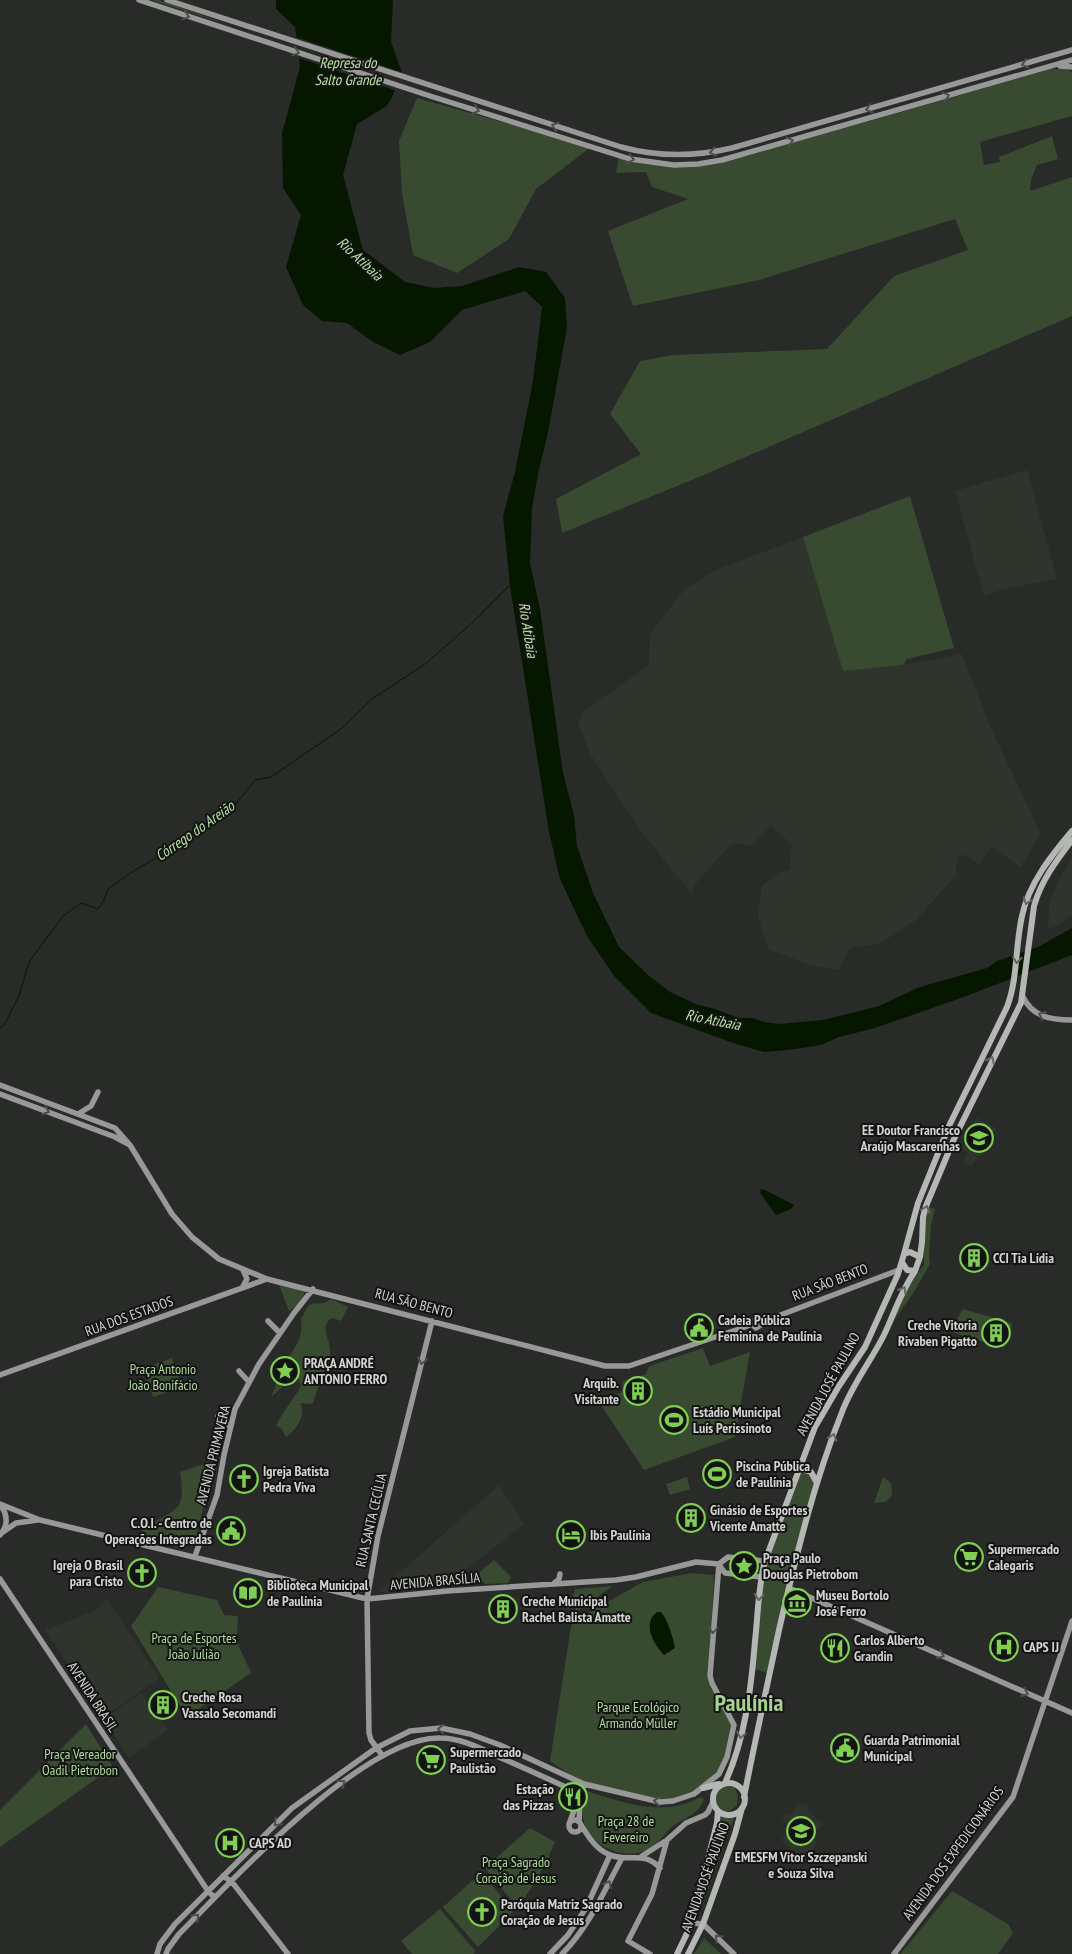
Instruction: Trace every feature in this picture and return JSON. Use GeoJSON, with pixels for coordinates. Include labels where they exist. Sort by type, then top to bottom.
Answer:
{"type":"FeatureCollection","features":[{"type":"Feature","properties":{"kind":"main road"},"geometry":{"type":"LineString","coordinates":[[140,0],[430,96],[630,159],[662,164],[686,165],[734,157],[1072,60]]}},
{"type":"Feature","properties":{"kind":"main road"},"geometry":{"type":"LineString","coordinates":[[168,0],[432,87],[621,147],[652,154],[685,155],[732,148],[1072,50]]}},
{"type":"Feature","properties":{"kind":"main road"},"geometry":{"type":"LineString","coordinates":[[1055,65],[1072,67]]}},
{"type":"Feature","properties":{"kind":"main road"},"geometry":{"type":"LineString","coordinates":[[907,1270],[902,1262],[918,1203],[949,1126],[1007,1008],[1015,980],[1022,917],[1028,897],[1043,868],[1072,831]]}},
{"type":"Feature","properties":{"kind":"main road"},"geometry":{"type":"LineString","coordinates":[[899,1270],[915,1271],[920,1257],[923,1217],[926,1206],[954,1138],[996,1049],[1016,1014],[1022,995],[1034,906],[1038,891],[1053,865],[1072,840]]}},
{"type":"Feature","properties":{"kind":"main road"},"geometry":{"type":"LineString","coordinates":[[1022,995],[1028,1006],[1038,1015],[1046,1018],[1072,1020]]}},
{"type":"Feature","properties":{"kind":"main road"},"geometry":{"type":"LineString","coordinates":[[0,1085],[78,1114],[91,1106],[98,1092]]}},
{"type":"Feature","properties":{"kind":"main road"},"geometry":{"type":"LineString","coordinates":[[2,1095],[7,1087]]}},
{"type":"Feature","properties":{"kind":"main road","name":"RUA SÃO BENTO"},"geometry":{"type":"LineString","coordinates":[[2,1095],[118,1138],[130,1145]]}},
{"type":"Feature","properties":{"kind":"main road","name":"RUA SÃO BENTO"},"geometry":{"type":"LineString","coordinates":[[78,1114],[115,1128],[130,1145],[164,1203],[192,1237],[219,1259],[267,1278],[574,1359],[617,1367],[658,1357],[746,1327],[754,1325],[759,1327],[760,1321],[899,1270]]}},
{"type":"Feature","properties":{"kind":"main road"},"geometry":{"type":"LineString","coordinates":[[904,1254],[910,1252],[920,1257]]}},
{"type":"Feature","properties":{"kind":"main road","name":"AVENIDA JOSÉ PAULINO"},"geometry":{"type":"LineString","coordinates":[[724,1783],[738,1748],[748,1704],[761,1577],[765,1561],[816,1427],[839,1386],[865,1347],[902,1262]]}},
{"type":"Feature","properties":{"kind":"main road"},"geometry":{"type":"LineString","coordinates":[[242,1288],[247,1279],[243,1270]]}},
{"type":"Feature","properties":{"kind":"main road","name":"AVENIDA JOSÉ PAULINO"},"geometry":{"type":"LineString","coordinates":[[744,1797],[800,1540],[817,1482],[842,1411],[883,1336],[899,1296],[915,1271]]}},
{"type":"Feature","properties":{"kind":"main road","name":"RUA DOS ESTADOS"},"geometry":{"type":"LineString","coordinates":[[0,1375],[267,1278]]}},
{"type":"Feature","properties":{"kind":"main road","name":"AVENIDA PRIMAVERA"},"geometry":{"type":"LineString","coordinates":[[195,1556],[217,1495],[235,1409],[249,1382],[280,1333],[313,1289]]}},
{"type":"Feature","properties":{"kind":"main road"},"geometry":{"type":"LineString","coordinates":[[268,1320],[280,1333]]}},
{"type":"Feature","properties":{"kind":"main road","name":"RUA SANTA CECÍLIA"},"geometry":{"type":"LineString","coordinates":[[382,1755],[376,1748],[370,1733],[367,1599],[378,1536],[432,1321]]}},
{"type":"Feature","properties":{"kind":"main road"},"geometry":{"type":"LineString","coordinates":[[239,1371],[249,1382]]}},
{"type":"Feature","properties":{"kind":"main road"},"geometry":{"type":"LineString","coordinates":[[218,1416],[230,1428]]}},
{"type":"Feature","properties":{"kind":"main road"},"geometry":{"type":"LineString","coordinates":[[799,1468],[811,1472],[817,1482]]}},
{"type":"Feature","properties":{"kind":"main road"},"geometry":{"type":"LineString","coordinates":[[0,1504],[6,1517],[2,1533]]}},
{"type":"Feature","properties":{"kind":"main road","name":"AVENIDA BRASÍLIA"},"geometry":{"type":"LineString","coordinates":[[0,1504],[40,1520],[367,1599],[636,1577],[696,1562],[719,1564],[728,1557],[765,1561]]}},
{"type":"Feature","properties":{"kind":"main road","name":"AVENIDA BRASÍLIA"},"geometry":{"type":"LineString","coordinates":[[2,1533],[10,1526],[22,1521],[40,1520]]}},
{"type":"Feature","properties":{"kind":"main road"},"geometry":{"type":"LineString","coordinates":[[157,1954],[160,1944],[175,1924],[305,1798],[376,1748],[410,1731],[449,1729],[470,1734],[584,1784],[660,1802],[684,1798],[703,1788],[719,1774],[724,1765],[734,1725],[710,1676],[716,1582],[719,1564]]}},
{"type":"Feature","properties":{"kind":"main road","name":"AVENIDA BRASÍLIA"},"geometry":{"type":"LineString","coordinates":[[719,1564],[725,1573],[761,1577]]}},
{"type":"Feature","properties":{"kind":"main road"},"geometry":{"type":"LineString","coordinates":[[552,1584],[559,1579],[560,1574]]}},
{"type":"Feature","properties":{"kind":"main road","name":"AVENIDA BRASIL"},"geometry":{"type":"LineString","coordinates":[[0,1579],[208,1891]]}},
{"type":"Feature","properties":{"kind":"main road"},"geometry":{"type":"LineString","coordinates":[[789,1588],[1072,1713]]}},
{"type":"Feature","properties":{"kind":"main road","name":"AVENIDA DOS EXPEDICIONÁRIOS"},"geometry":{"type":"LineString","coordinates":[[896,1951],[1013,1797],[1072,1621]]}},
{"type":"Feature","properties":{"kind":"main road"},"geometry":{"type":"LineString","coordinates":[[467,1743],[470,1734]]}},
{"type":"Feature","properties":{"kind":"main road"},"geometry":{"type":"LineString","coordinates":[[166,1954],[168,1948],[181,1931],[316,1802],[382,1755],[411,1742],[426,1738],[442,1738],[467,1743],[580,1794]]}},
{"type":"Feature","properties":{"kind":"main road"},"geometry":{"type":"LineString","coordinates":[[511,1762],[516,1758],[514,1752]]}},
{"type":"Feature","properties":{"kind":"main road"},"geometry":{"type":"LineString","coordinates":[[524,1768],[522,1761],[529,1759]]}},
{"type":"Feature","properties":{"kind":"main road"},"geometry":{"type":"LineString","coordinates":[[703,1788],[724,1783],[735,1784],[740,1787],[744,1797],[742,1808],[733,1814],[723,1814],[718,1811],[713,1802]]}},
{"type":"Feature","properties":{"kind":"main road"},"geometry":{"type":"LineString","coordinates":[[642,1856],[667,1840],[686,1823],[708,1812],[713,1802],[715,1790],[724,1783]]}},
{"type":"Feature","properties":{"kind":"main road"},"geometry":{"type":"LineString","coordinates":[[584,1784],[569,1824],[570,1829],[589,1838]]}},
{"type":"Feature","properties":{"kind":"main road"},"geometry":{"type":"LineString","coordinates":[[314,1791],[316,1802]]}},
{"type":"Feature","properties":{"kind":"main road"},"geometry":{"type":"LineString","coordinates":[[575,1832],[579,1830],[580,1824],[580,1794]]}},
{"type":"Feature","properties":{"kind":"main road"},"geometry":{"type":"LineString","coordinates":[[305,1798],[316,1802]]}},
{"type":"Feature","properties":{"kind":"main road","name":"AVENIDA JOSÉ PAULINO"},"geometry":{"type":"LineString","coordinates":[[688,1954],[703,1924],[735,1834],[742,1808]]}},
{"type":"Feature","properties":{"kind":"main road","name":"AVENIDA JOSÉ PAULINO"},"geometry":{"type":"LineString","coordinates":[[677,1954],[692,1923],[718,1811]]}},
{"type":"Feature","properties":{"kind":"main road"},"geometry":{"type":"LineString","coordinates":[[569,1824],[574,1820],[580,1824],[589,1838],[610,1855],[622,1858],[642,1856],[650,1859],[660,1868]]}},
{"type":"Feature","properties":{"kind":"main road"},"geometry":{"type":"LineString","coordinates":[[261,1839],[268,1847]]}},
{"type":"Feature","properties":{"kind":"main road"},"geometry":{"type":"LineString","coordinates":[[650,1954],[628,1941],[652,1894],[667,1840]]}},
{"type":"Feature","properties":{"kind":"main road"},"geometry":{"type":"LineString","coordinates":[[550,1954],[568,1935],[586,1908],[610,1855]]}},
{"type":"Feature","properties":{"kind":"main road"},"geometry":{"type":"LineString","coordinates":[[562,1954],[575,1941],[594,1911],[622,1858]]}},
{"type":"Feature","properties":{"kind":"main road"},"geometry":{"type":"LineString","coordinates":[[224,1876],[232,1882],[288,1954]]}},
{"type":"Feature","properties":{"kind":"main road"},"geometry":{"type":"LineString","coordinates":[[208,1891],[214,1897],[219,1894]]}},
{"type":"Feature","properties":{"kind":"main road"},"geometry":{"type":"LineString","coordinates":[[692,1923],[703,1924],[734,1954]]}},
{"type":"Feature","properties":{"kind":"main road"},"geometry":{"type":"LineString","coordinates":[[175,1924],[181,1931]]}},
{"type":"Feature","properties":{"kind":"shaded area"},"geometry":{"type":"Polygon","coordinates":[[[1027,470],[1057,579],[1004,589],[984,596],[955,491],[1027,470]]]}},
{"type":"Feature","properties":{"kind":"shaded area"},"geometry":{"type":"Polygon","coordinates":[[[803,537],[843,671],[903,665],[962,654],[989,724],[1041,834],[1020,867],[992,846],[979,865],[968,856],[959,855],[956,868],[957,874],[916,920],[881,943],[850,948],[838,970],[810,965],[768,949],[758,917],[762,886],[780,872],[789,870],[792,845],[771,826],[751,845],[731,844],[697,882],[691,893],[643,834],[614,791],[589,752],[578,723],[582,713],[649,665],[650,634],[684,590],[713,571],[803,537]]]}},
{"type":"Feature","properties":{"kind":"shaded area"},"geometry":{"type":"Polygon","coordinates":[[[1072,859],[1072,915],[1059,925],[1047,930],[1050,901],[1061,875],[1072,859]]]}},
{"type":"Feature","properties":{"kind":"shaded area","name":"EE Doutor Francisco Araújo Mascarenhas"},"geometry":{"type":"Polygon","coordinates":[[[977,1118],[996,1128],[981,1156],[978,1155],[971,1167],[963,1163],[968,1152],[961,1149],[977,1118]]]}},
{"type":"Feature","properties":{"kind":"shaded area"},"geometry":{"type":"Polygon","coordinates":[[[499,1485],[524,1524],[443,1588],[378,1592],[499,1485]]]}},
{"type":"Feature","properties":{"kind":"shaded area"},"geometry":{"type":"Polygon","coordinates":[[[107,1599],[159,1678],[103,1718],[45,1630],[96,1610],[107,1599]]]}},
{"type":"Feature","properties":{"kind":"shaded area"},"geometry":{"type":"Polygon","coordinates":[[[141,1693],[168,1730],[129,1758],[104,1719],[141,1693]]]}},
{"type":"Feature","properties":{"kind":"shaded area","name":"EMESFM Vitor Szczepanski e Souza Silva"},"geometry":{"type":"Polygon","coordinates":[[[799,1802],[803,1805],[805,1803],[809,1807],[807,1810],[823,1824],[818,1830],[807,1821],[804,1824],[816,1834],[812,1838],[817,1842],[806,1862],[781,1840],[792,1829],[782,1819],[787,1813],[790,1815],[799,1802]]]}},
{"type":"Feature","properties":{"kind":"green space"},"geometry":{"type":"Polygon","coordinates":[[[151,0],[159,0],[229,25],[151,0]]]}},
{"type":"Feature","properties":{"kind":"green space"},"geometry":{"type":"Polygon","coordinates":[[[1050,69],[1065,69],[1072,72],[1072,116],[980,142],[984,165],[1000,162],[999,157],[1052,136],[1058,159],[1037,165],[1031,180],[1030,191],[1072,177],[1072,316],[699,477],[562,533],[556,499],[641,454],[610,414],[640,361],[673,355],[827,349],[894,276],[968,250],[955,219],[759,280],[633,306],[608,231],[688,199],[652,187],[646,172],[616,173],[619,156],[674,165],[722,160],[867,122],[1050,69]]]}},
{"type":"Feature","properties":{"kind":"green space"},"geometry":{"type":"Polygon","coordinates":[[[417,98],[591,147],[536,189],[509,239],[457,273],[413,255],[402,193],[399,141],[417,98]]]}},
{"type":"Feature","properties":{"kind":"green space"},"geometry":{"type":"Polygon","coordinates":[[[910,496],[954,648],[907,659],[903,665],[843,671],[803,537],[910,496]]]}},
{"type":"Feature","properties":{"kind":"green space"},"geometry":{"type":"Polygon","coordinates":[[[928,1207],[935,1209],[931,1225],[930,1264],[912,1295],[877,1344],[905,1290],[924,1265],[925,1217],[928,1207]]]}},
{"type":"Feature","properties":{"kind":"green space"},"geometry":{"type":"Polygon","coordinates":[[[279,1285],[304,1291],[300,1302],[289,1311],[279,1285]]]}},
{"type":"Feature","properties":{"kind":"green space"},"geometry":{"type":"Polygon","coordinates":[[[331,1299],[348,1307],[341,1321],[332,1318],[326,1325],[330,1346],[330,1360],[313,1403],[300,1403],[302,1412],[299,1422],[286,1437],[281,1428],[276,1426],[301,1386],[298,1378],[291,1379],[271,1397],[276,1385],[278,1366],[290,1355],[296,1345],[300,1335],[301,1319],[307,1307],[313,1304],[324,1303],[331,1299]]]}},
{"type":"Feature","properties":{"kind":"green space"},"geometry":{"type":"Polygon","coordinates":[[[963,1309],[1011,1323],[1012,1325],[1004,1347],[952,1332],[952,1327],[963,1309]]]}},
{"type":"Feature","properties":{"kind":"green space","name":"Estádio Municipal Luís Perissinoto"},"geometry":{"type":"Polygon","coordinates":[[[703,1348],[710,1366],[750,1352],[735,1437],[644,1470],[599,1402],[622,1392],[623,1381],[646,1374],[649,1366],[703,1348]]]}},
{"type":"Feature","properties":{"kind":"green space","name":"Praça Antonio João Bonifácio"},"geometry":{"type":"Polygon","coordinates":[[[172,1358],[182,1387],[153,1397],[144,1368],[172,1358]]]}},
{"type":"Feature","properties":{"kind":"green space"},"geometry":{"type":"Polygon","coordinates":[[[215,1460],[196,1537],[190,1545],[182,1548],[147,1539],[142,1533],[143,1528],[176,1509],[180,1503],[182,1486],[180,1472],[215,1460]]]}},
{"type":"Feature","properties":{"kind":"green space"},"geometry":{"type":"Polygon","coordinates":[[[799,1468],[807,1470],[817,1483],[770,1674],[753,1668],[761,1577],[799,1468]]]}},
{"type":"Feature","properties":{"kind":"green space"},"geometry":{"type":"Polygon","coordinates":[[[687,1477],[690,1489],[670,1495],[666,1484],[687,1477]]]}},
{"type":"Feature","properties":{"kind":"green space"},"geometry":{"type":"Polygon","coordinates":[[[883,1477],[891,1483],[892,1495],[886,1502],[874,1503],[883,1477]]]}},
{"type":"Feature","properties":{"kind":"green space"},"geometry":{"type":"Polygon","coordinates":[[[494,1560],[511,1577],[508,1583],[486,1584],[480,1580],[480,1572],[494,1560]]]}},
{"type":"Feature","properties":{"kind":"green space","name":"Parque Ecológico Armando Müller"},"geometry":{"type":"Polygon","coordinates":[[[692,1573],[714,1575],[710,1676],[731,1718],[733,1730],[719,1774],[694,1794],[660,1802],[584,1784],[550,1761],[571,1626],[574,1621],[643,1582],[692,1573]]]}},
{"type":"Feature","properties":{"kind":"green space"},"geometry":{"type":"Polygon","coordinates":[[[613,1586],[576,1612],[573,1596],[575,1589],[613,1586]]]}},
{"type":"Feature","properties":{"kind":"green space","name":"Praça de Esportes João Julião"},"geometry":{"type":"Polygon","coordinates":[[[158,1587],[217,1600],[224,1615],[238,1616],[237,1642],[251,1673],[187,1717],[131,1626],[158,1587]]]}},
{"type":"Feature","properties":{"kind":"green space","name":"Praça Vereador Oadil Pietrobon"},"geometry":{"type":"Polygon","coordinates":[[[86,1724],[113,1767],[0,1847],[0,1810],[86,1724]]]}},
{"type":"Feature","properties":{"kind":"green space"},"geometry":{"type":"Polygon","coordinates":[[[724,1785],[734,1787],[738,1795],[737,1805],[730,1811],[723,1811],[716,1803],[717,1793],[724,1785]]]}},
{"type":"Feature","properties":{"kind":"green space","name":"Praça 28 de Fevereiro"},"geometry":{"type":"Polygon","coordinates":[[[587,1791],[629,1804],[658,1807],[672,1807],[700,1797],[704,1799],[695,1812],[673,1826],[651,1848],[631,1854],[610,1850],[593,1837],[583,1818],[587,1791]]]}},
{"type":"Feature","properties":{"kind":"green space"},"geometry":{"type":"Polygon","coordinates":[[[721,1815],[726,1818],[735,1815],[700,1913],[722,1825],[721,1815]]]}},
{"type":"Feature","properties":{"kind":"green space","name":"Praça Sagrado Coração de Jesus"},"geometry":{"type":"Polygon","coordinates":[[[530,1828],[555,1842],[539,1876],[517,1907],[485,1868],[530,1828]]]}},
{"type":"Feature","properties":{"kind":"green space"},"geometry":{"type":"Polygon","coordinates":[[[482,1872],[513,1912],[478,1947],[443,1907],[482,1872]]]}},
{"type":"Feature","properties":{"kind":"green space"},"geometry":{"type":"Polygon","coordinates":[[[952,1891],[1008,1924],[1013,1933],[998,1954],[900,1954],[952,1891]]]}},
{"type":"Feature","properties":{"kind":"green space"},"geometry":{"type":"Polygon","coordinates":[[[440,1909],[476,1952],[473,1954],[412,1954],[401,1941],[440,1909]]]}},
{"type":"Feature","properties":{"kind":"green space"},"geometry":{"type":"Polygon","coordinates":[[[704,1938],[721,1954],[694,1954],[704,1938]]]}},
{"type":"Feature","properties":{"kind":"water","name":"Represa do Salto Grande"},"geometry":{"type":"Polygon","coordinates":[[[276,0],[393,0],[391,42],[402,73],[387,106],[357,124],[343,175],[363,250],[405,282],[434,288],[462,286],[519,267],[546,272],[565,298],[567,327],[532,508],[530,563],[540,609],[563,773],[574,815],[577,846],[593,893],[619,947],[648,975],[670,992],[698,1005],[739,1018],[753,1018],[779,1024],[823,1020],[879,1006],[920,987],[987,968],[997,961],[1038,947],[1072,928],[1072,955],[961,998],[875,1028],[839,1037],[821,1045],[764,1052],[736,1044],[651,1013],[615,977],[587,936],[560,879],[549,832],[510,586],[503,516],[515,472],[533,381],[542,307],[525,291],[462,310],[430,342],[400,355],[373,342],[347,323],[322,321],[303,305],[286,267],[301,215],[283,188],[282,133],[300,67],[295,27],[276,9],[276,0]]]}},
{"type":"Feature","properties":{"kind":"water"},"geometry":{"type":"Polygon","coordinates":[[[761,1189],[794,1205],[791,1209],[776,1215],[760,1193],[761,1189]]]}},
{"type":"Feature","properties":{"kind":"water"},"geometry":{"type":"Polygon","coordinates":[[[657,1612],[661,1612],[666,1619],[675,1648],[664,1655],[656,1645],[650,1628],[650,1622],[657,1612]]]}},
{"type":"Feature","properties":{"kind":"pier"},"geometry":{"type":"Polygon","coordinates":[[[293,36],[404,73],[397,91],[296,57],[293,36]]]}},
{"type":"Feature","properties":{"kind":"waterway","name":"Córrego do Areião"},"geometry":{"type":"LineString","coordinates":[[0,1028],[4,1025],[19,996],[29,962],[63,916],[81,903],[98,909],[108,889],[132,872],[185,841],[193,831],[235,805],[255,780],[271,777],[341,729],[372,699],[425,664],[470,625],[510,585]]}},
{"type":"Feature","properties":{"kind":"place","name":"EE Doutor Francisco Araújo Mascarenhas"},"geometry":{"type":"Point","coordinates":[979,1138]}},
{"type":"Feature","properties":{"kind":"place","name":"CCI Tia Lídia"},"geometry":{"type":"Point","coordinates":[974,1258]}},
{"type":"Feature","properties":{"kind":"place","name":"Cadeia Pública Feminina de Paulínia"},"geometry":{"type":"Point","coordinates":[699,1328]}},
{"type":"Feature","properties":{"kind":"place","name":"Creche Vitoria Rivaben Pigatto"},"geometry":{"type":"Point","coordinates":[996,1333]}},
{"type":"Feature","properties":{"kind":"place","name":"PRAÇA ANDRÉ ANTONIO FERRO"},"geometry":{"type":"Point","coordinates":[285,1371]}},
{"type":"Feature","properties":{"kind":"place","name":"Arquib. Visitante"},"geometry":{"type":"Point","coordinates":[638,1391]}},
{"type":"Feature","properties":{"kind":"place","name":"Estádio Municipal Luís Perissinoto"},"geometry":{"type":"Point","coordinates":[674,1420]}},
{"type":"Feature","properties":{"kind":"place","name":"Piscina Pública de Paulínia"},"geometry":{"type":"Point","coordinates":[717,1474]}},
{"type":"Feature","properties":{"kind":"place","name":"Igreja Batista Pedra Viva"},"geometry":{"type":"Point","coordinates":[244,1479]}},
{"type":"Feature","properties":{"kind":"place","name":"Ginásio de Esportes Vicente Amatte"},"geometry":{"type":"Point","coordinates":[691,1518]}},
{"type":"Feature","properties":{"kind":"place","name":"C.O.I. - Centro de Operações Integradas"},"geometry":{"type":"Point","coordinates":[231,1531]}},
{"type":"Feature","properties":{"kind":"place","name":"Ibis Paulínia"},"geometry":{"type":"Point","coordinates":[571,1535]}},
{"type":"Feature","properties":{"kind":"place","name":"Supermercado Calegaris"},"geometry":{"type":"Point","coordinates":[969,1557]}},
{"type":"Feature","properties":{"kind":"place","name":"Praça Paulo Douglas Pietrobom"},"geometry":{"type":"Point","coordinates":[744,1566]}},
{"type":"Feature","properties":{"kind":"place","name":"Igreja O Brasil para Cristo"},"geometry":{"type":"Point","coordinates":[142,1573]}},
{"type":"Feature","properties":{"kind":"place","name":"Biblioteca Municipal de Paulínia"},"geometry":{"type":"Point","coordinates":[248,1593]}},
{"type":"Feature","properties":{"kind":"place","name":"Museu Bortolo José Ferro"},"geometry":{"type":"Point","coordinates":[797,1603]}},
{"type":"Feature","properties":{"kind":"place","name":"Creche Municipal Rachel Balista Amatte"},"geometry":{"type":"Point","coordinates":[503,1609]}},
{"type":"Feature","properties":{"kind":"place","name":"CAPS IJ"},"geometry":{"type":"Point","coordinates":[1004,1647]}},
{"type":"Feature","properties":{"kind":"place","name":"Carlos Alberto Grandin"},"geometry":{"type":"Point","coordinates":[835,1648]}},
{"type":"Feature","properties":{"kind":"place","name":"Creche Rosa Vassalo Secomandi"},"geometry":{"type":"Point","coordinates":[163,1705]}},
{"type":"Feature","properties":{"kind":"place","name":"Guarda Patrimonial Municipal"},"geometry":{"type":"Point","coordinates":[845,1748]}},
{"type":"Feature","properties":{"kind":"place","name":"Supermercado Paulistão"},"geometry":{"type":"Point","coordinates":[431,1760]}},
{"type":"Feature","properties":{"kind":"place","name":"Estação das Pizzas"},"geometry":{"type":"Point","coordinates":[573,1797]}},
{"type":"Feature","properties":{"kind":"place","name":"EMESFM Vitor Szczepanski e Souza Silva"},"geometry":{"type":"Point","coordinates":[801,1831]}},
{"type":"Feature","properties":{"kind":"place","name":"CAPS AD"},"geometry":{"type":"Point","coordinates":[230,1843]}},
{"type":"Feature","properties":{"kind":"place","name":"Paróquia Matriz Sagrado Coração de Jesus"},"geometry":{"type":"Point","coordinates":[482,1912]}},
{"type":"Feature","properties":{"kind":"district","name":"Paulínia"},"geometry":{"type":"Point","coordinates":[749,1703]}},
{"type":"Feature","properties":{"kind":"water label","name":"Rio Atibaia"},"geometry":{"type":"Point","coordinates":[360,259]}},
{"type":"Feature","properties":{"kind":"water label","name":"Rio Atibaia"},"geometry":{"type":"Point","coordinates":[528,630]}},
{"type":"Feature","properties":{"kind":"water label","name":"Rio Atibaia"},"geometry":{"type":"Point","coordinates":[713,1020]}}]}
